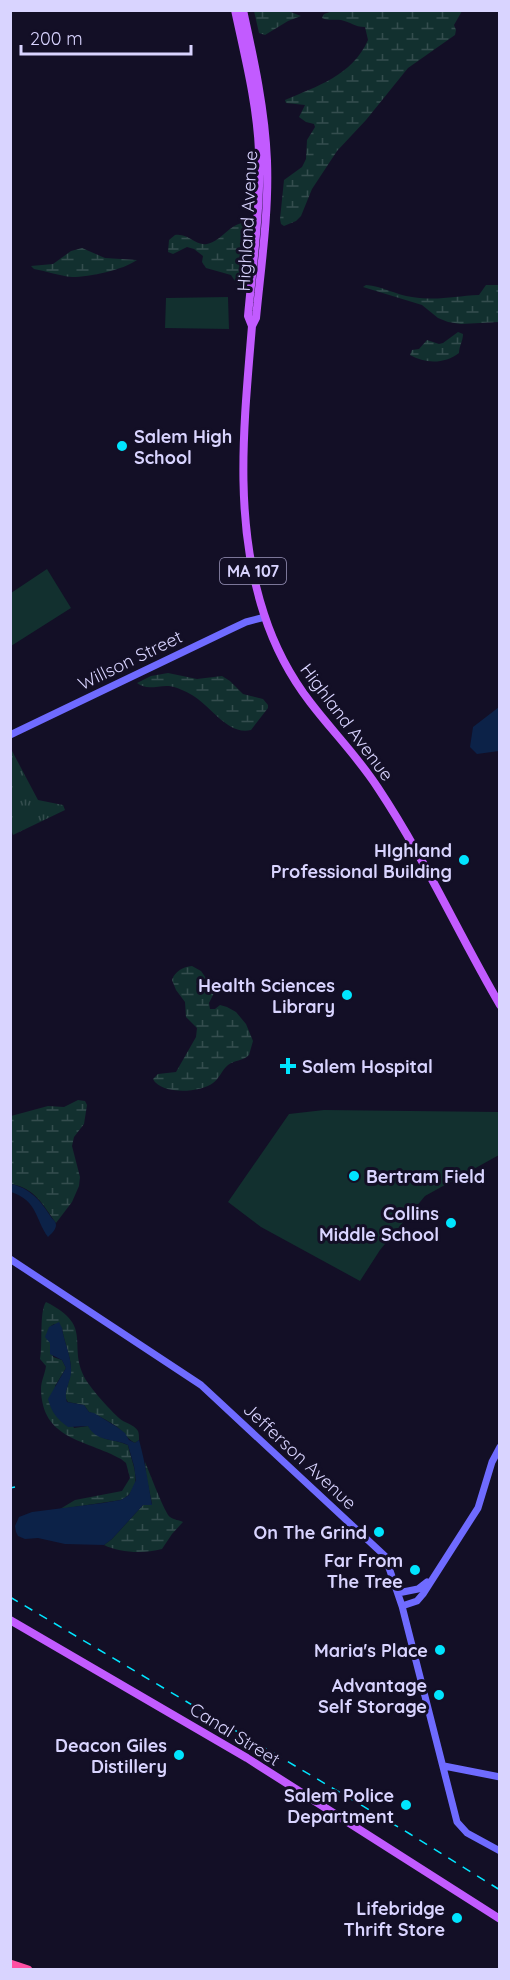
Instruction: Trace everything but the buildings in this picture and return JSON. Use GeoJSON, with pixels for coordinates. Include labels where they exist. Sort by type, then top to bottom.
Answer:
{"type":"FeatureCollection","features":[{"type":"Feature","properties":{"kind":"highway"},"geometry":{"type":"LineString","coordinates":[[10,1964],[28,1970]]}},
{"type":"Feature","properties":{"kind":"main road","name":"Highland Avenue"},"geometry":{"type":"LineString","coordinates":[[235,10],[253,96],[259,148],[258,216],[248,316],[252,326]]}},
{"type":"Feature","properties":{"kind":"main road","name":"Highland Avenue"},"geometry":{"type":"LineString","coordinates":[[243,10],[263,107],[267,161],[265,225],[256,318],[252,326],[243,442],[244,510],[252,567],[265,617],[284,661],[309,701],[369,776],[393,811],[500,1005]]}},
{"type":"Feature","properties":{"kind":"main road","name":"Willson Street"},"geometry":{"type":"LineString","coordinates":[[10,735],[246,622],[265,617]]}},
{"type":"Feature","properties":{"kind":"main road","name":"Jefferson Avenue"},"geometry":{"type":"LineString","coordinates":[[10,1259],[186,1373],[385,1556],[402,1606],[460,1827],[500,1851]]}},
{"type":"Feature","properties":{"kind":"main road"},"geometry":{"type":"LineString","coordinates":[[402,1606],[417,1600],[478,1508],[492,1462],[500,1447]]}},
{"type":"Feature","properties":{"kind":"main road"},"geometry":{"type":"LineString","coordinates":[[398,1593],[418,1589],[434,1576]]}},
{"type":"Feature","properties":{"kind":"main road","name":"Canal Street"},"geometry":{"type":"LineString","coordinates":[[10,1620],[255,1763],[500,1919]]}},
{"type":"Feature","properties":{"kind":"main road"},"geometry":{"type":"LineString","coordinates":[[444,1766],[500,1777]]}},
{"type":"Feature","properties":{"kind":"green space"},"geometry":{"type":"Polygon","coordinates":[[[254,11],[288,11],[301,16],[265,35],[259,33],[254,11]]]}},
{"type":"Feature","properties":{"kind":"green space"},"geometry":{"type":"Polygon","coordinates":[[[333,11],[462,11],[454,25],[455,35],[408,68],[366,120],[337,151],[312,189],[301,216],[284,226],[280,219],[284,180],[302,167],[306,159],[307,140],[315,127],[314,124],[299,117],[305,105],[286,103],[285,100],[343,71],[353,63],[368,40],[365,27],[341,20],[322,18],[324,14],[333,11]]]}},
{"type":"Feature","properties":{"kind":"green space"},"geometry":{"type":"Polygon","coordinates":[[[244,223],[250,226],[246,275],[242,285],[237,284],[231,275],[206,268],[202,262],[203,256],[194,249],[187,247],[173,254],[168,252],[169,240],[175,235],[207,244],[217,240],[234,226],[244,223]]]}},
{"type":"Feature","properties":{"kind":"green space"},"geometry":{"type":"Polygon","coordinates":[[[82,248],[105,258],[137,260],[115,270],[79,277],[62,276],[34,269],[31,266],[53,264],[71,251],[82,248]]]}},
{"type":"Feature","properties":{"kind":"green space"},"geometry":{"type":"Polygon","coordinates":[[[366,285],[406,296],[430,299],[479,295],[486,285],[499,285],[499,322],[461,324],[448,322],[438,318],[422,305],[363,287],[366,285]]]}},
{"type":"Feature","properties":{"kind":"green space"},"geometry":{"type":"Polygon","coordinates":[[[228,297],[229,329],[165,328],[166,298],[228,297]]]}},
{"type":"Feature","properties":{"kind":"green space"},"geometry":{"type":"Polygon","coordinates":[[[458,332],[463,334],[463,337],[459,353],[453,357],[435,362],[410,355],[412,350],[419,349],[427,340],[443,343],[458,332]]]}},
{"type":"Feature","properties":{"kind":"green space"},"geometry":{"type":"Polygon","coordinates":[[[47,569],[71,608],[11,646],[11,593],[47,569]]]}},
{"type":"Feature","properties":{"kind":"green space"},"geometry":{"type":"Polygon","coordinates":[[[168,673],[197,679],[222,676],[243,694],[263,699],[268,708],[251,730],[243,731],[227,724],[199,700],[184,691],[169,686],[145,687],[137,683],[151,676],[168,673]]]}},
{"type":"Feature","properties":{"kind":"green space"},"geometry":{"type":"Polygon","coordinates":[[[11,749],[38,800],[63,805],[65,810],[13,835],[10,827],[11,749]]]}},
{"type":"Feature","properties":{"kind":"green space"},"geometry":{"type":"Polygon","coordinates":[[[192,966],[201,971],[215,991],[209,1003],[210,1009],[215,1009],[220,1005],[236,1012],[246,1024],[253,1041],[249,1055],[228,1065],[213,1083],[199,1089],[172,1090],[157,1084],[153,1079],[158,1074],[176,1072],[196,1037],[197,1028],[186,1017],[185,1002],[172,980],[180,970],[192,966]]]}},
{"type":"Feature","properties":{"kind":"green space"},"geometry":{"type":"Polygon","coordinates":[[[78,1100],[85,1101],[87,1105],[84,1124],[74,1137],[72,1146],[80,1177],[79,1186],[72,1202],[56,1223],[32,1193],[11,1184],[11,1116],[48,1106],[64,1107],[78,1100]]]}},
{"type":"Feature","properties":{"kind":"green space","name":"Bertram Field"},"geometry":{"type":"Polygon","coordinates":[[[324,1110],[499,1112],[499,1155],[425,1196],[380,1250],[360,1281],[261,1227],[228,1202],[289,1114],[324,1110]]]}},
{"type":"Feature","properties":{"kind":"green space"},"geometry":{"type":"Polygon","coordinates":[[[46,1302],[71,1320],[77,1338],[78,1359],[88,1383],[121,1420],[138,1431],[139,1440],[135,1443],[116,1426],[89,1412],[84,1405],[68,1402],[65,1397],[71,1371],[69,1357],[62,1328],[54,1324],[51,1326],[50,1342],[53,1357],[62,1360],[66,1368],[55,1386],[74,1428],[88,1426],[102,1437],[128,1445],[135,1482],[129,1495],[121,1500],[60,1509],[75,1500],[122,1491],[130,1478],[126,1463],[121,1459],[68,1436],[49,1419],[43,1406],[41,1389],[46,1366],[40,1359],[43,1313],[46,1302]]]}},
{"type":"Feature","properties":{"kind":"green space"},"geometry":{"type":"Polygon","coordinates":[[[145,1462],[168,1514],[183,1522],[162,1549],[132,1552],[104,1545],[143,1505],[152,1504],[145,1462]]]}},
{"type":"Feature","properties":{"kind":"water"},"geometry":{"type":"Polygon","coordinates":[[[499,707],[499,751],[477,754],[470,747],[473,727],[499,707]]]}},
{"type":"Feature","properties":{"kind":"water"},"geometry":{"type":"Polygon","coordinates":[[[11,1184],[34,1196],[55,1222],[55,1229],[48,1237],[31,1205],[11,1192],[11,1184]]]}},
{"type":"Feature","properties":{"kind":"water"},"geometry":{"type":"Polygon","coordinates":[[[59,1322],[71,1367],[67,1402],[84,1405],[89,1412],[125,1433],[129,1440],[135,1443],[139,1440],[145,1464],[152,1505],[143,1505],[104,1545],[65,1544],[38,1538],[25,1539],[18,1536],[16,1532],[15,1526],[19,1517],[32,1512],[121,1500],[129,1495],[136,1480],[128,1445],[100,1437],[88,1426],[68,1427],[51,1408],[48,1399],[66,1368],[62,1360],[50,1354],[50,1343],[45,1337],[49,1327],[59,1322]]]}},
{"type":"Feature","properties":{"kind":"railway"},"geometry":{"type":"LineString","coordinates":[[10,1488],[15,1487]]}},
{"type":"Feature","properties":{"kind":"railway"},"geometry":{"type":"LineString","coordinates":[[10,1597],[410,1834],[500,1890]]}},
{"type":"Feature","properties":{"kind":"place","name":"Salem High School"},"geometry":{"type":"Point","coordinates":[122,446]}},
{"type":"Feature","properties":{"kind":"place","name":"HIghland Professional Building"},"geometry":{"type":"Point","coordinates":[464,860]}},
{"type":"Feature","properties":{"kind":"place","name":"Health Sciences Library"},"geometry":{"type":"Point","coordinates":[347,995]}},
{"type":"Feature","properties":{"kind":"place","name":"Salem Hospital"},"geometry":{"type":"Point","coordinates":[288,1066]}},
{"type":"Feature","properties":{"kind":"place","name":"Bertram Field"},"geometry":{"type":"Point","coordinates":[354,1176]}},
{"type":"Feature","properties":{"kind":"place","name":"Collins Middle School"},"geometry":{"type":"Point","coordinates":[451,1223]}},
{"type":"Feature","properties":{"kind":"place","name":"On The Grind"},"geometry":{"type":"Point","coordinates":[379,1532]}},
{"type":"Feature","properties":{"kind":"place","name":"Far From The Tree"},"geometry":{"type":"Point","coordinates":[415,1570]}},
{"type":"Feature","properties":{"kind":"place","name":"Maria's Place"},"geometry":{"type":"Point","coordinates":[440,1650]}},
{"type":"Feature","properties":{"kind":"place","name":"Advantage Self Storage"},"geometry":{"type":"Point","coordinates":[439,1695]}},
{"type":"Feature","properties":{"kind":"place","name":"Deacon Giles Distillery"},"geometry":{"type":"Point","coordinates":[179,1755]}},
{"type":"Feature","properties":{"kind":"place","name":"Salem Police Department"},"geometry":{"type":"Point","coordinates":[406,1805]}},
{"type":"Feature","properties":{"kind":"place","name":"Lifebridge Thrift Store"},"geometry":{"type":"Point","coordinates":[457,1918]}}]}
